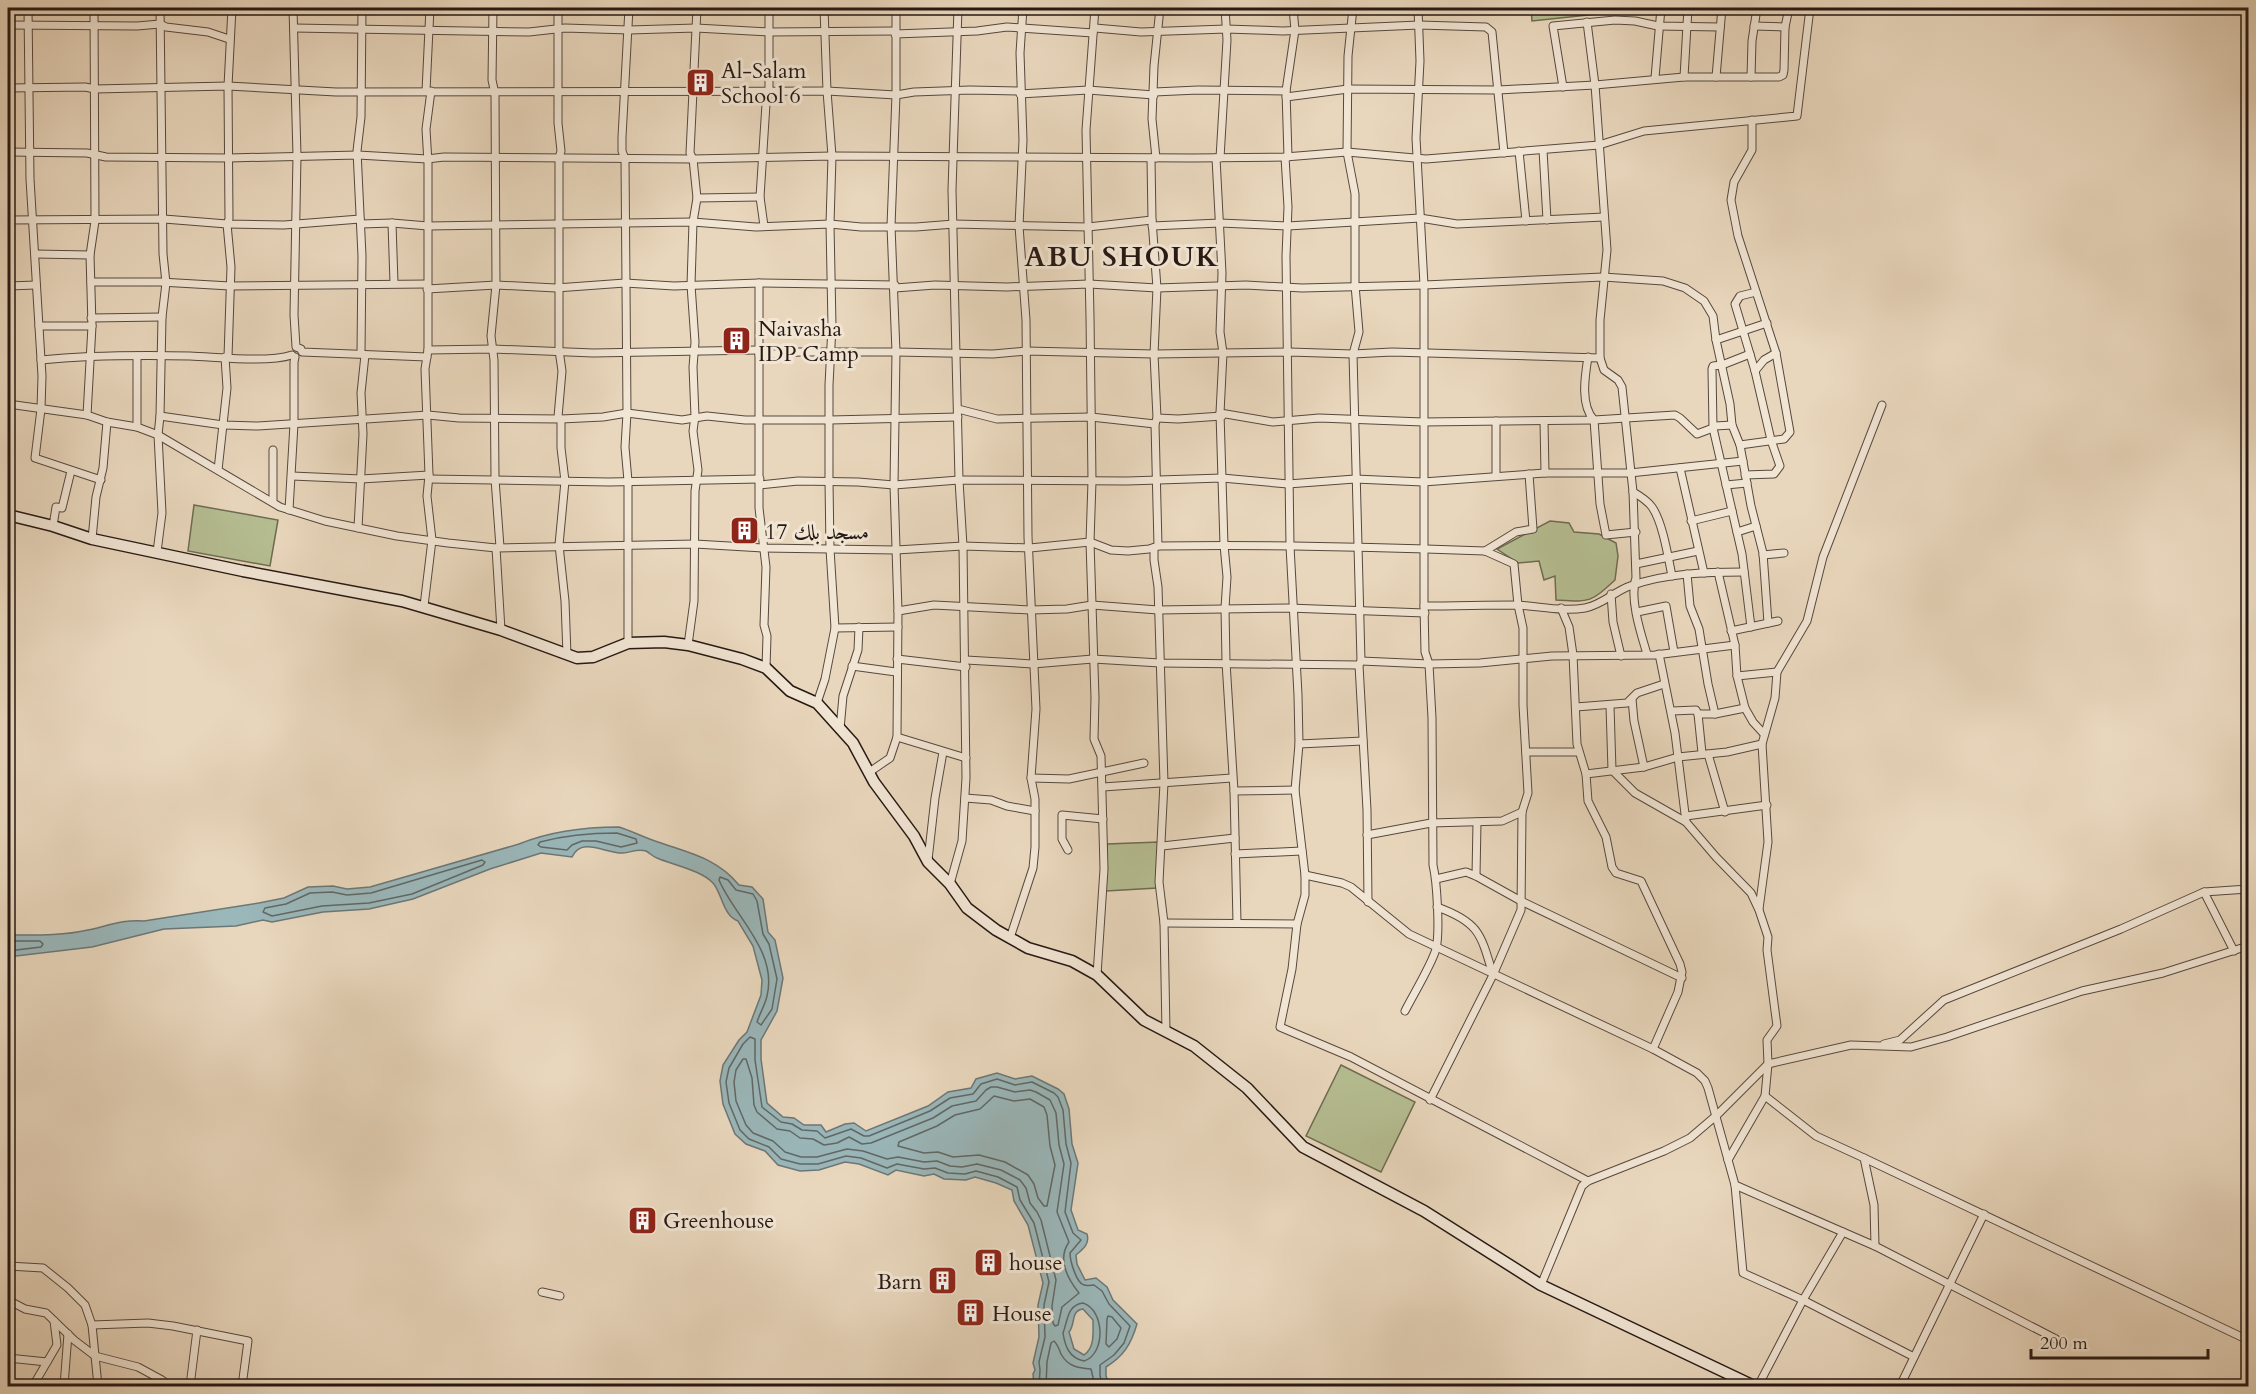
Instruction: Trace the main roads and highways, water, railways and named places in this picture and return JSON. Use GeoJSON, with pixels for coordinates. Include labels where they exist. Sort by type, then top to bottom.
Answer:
{"type":"FeatureCollection","features":[{"type":"Feature","properties":{"kind":"water"},"geometry":{"type":"Polygon","coordinates":[[[619,827],[712,862],[739,885],[752,887],[763,899],[768,932],[775,940],[783,978],[777,1011],[761,1040],[761,1059],[767,1103],[783,1117],[794,1118],[804,1125],[821,1125],[826,1132],[845,1124],[854,1123],[866,1131],[928,1106],[948,1092],[971,1088],[976,1079],[997,1073],[1015,1079],[1032,1076],[1064,1094],[1069,1109],[1072,1144],[1078,1163],[1071,1210],[1078,1230],[1087,1234],[1088,1238],[1085,1246],[1076,1255],[1077,1264],[1085,1280],[1096,1278],[1107,1287],[1113,1300],[1137,1324],[1126,1349],[1106,1367],[1106,1376],[1110,1386],[1034,1386],[1033,1363],[1039,1337],[1038,1305],[1043,1283],[1028,1225],[1014,1201],[1012,1190],[975,1177],[966,1180],[944,1179],[934,1174],[924,1176],[896,1170],[888,1175],[859,1164],[845,1162],[819,1170],[800,1171],[778,1165],[765,1151],[746,1144],[735,1134],[723,1104],[720,1081],[723,1065],[747,1032],[761,995],[762,980],[753,946],[738,921],[729,914],[719,892],[708,878],[646,851],[616,853],[588,847],[576,851],[572,857],[541,853],[490,869],[413,899],[369,909],[323,912],[236,926],[164,929],[92,947],[8,957],[8,935],[78,932],[123,922],[144,921],[259,903],[284,898],[308,887],[333,886],[347,889],[370,887],[543,836],[619,827]],[[1083,1309],[1079,1310],[1076,1312],[1069,1332],[1074,1349],[1084,1355],[1092,1344],[1093,1320],[1083,1309]]]}},
{"type":"Feature","properties":{"kind":"place","name":"Al-Salam School 6"},"geometry":{"type":"Point","coordinates":[700,83]}},
{"type":"Feature","properties":{"kind":"place","name":"Naivasha IDP Camp"},"geometry":{"type":"Point","coordinates":[737,341]}},
{"type":"Feature","properties":{"kind":"place","name":"مسجد بلك 17"},"geometry":{"type":"Point","coordinates":[744,531]}},
{"type":"Feature","properties":{"kind":"place","name":"Greenhouse"},"geometry":{"type":"Point","coordinates":[642,1220]}},
{"type":"Feature","properties":{"kind":"place","name":"house"},"geometry":{"type":"Point","coordinates":[988,1262]}},
{"type":"Feature","properties":{"kind":"place","name":"Barn"},"geometry":{"type":"Point","coordinates":[943,1281]}},
{"type":"Feature","properties":{"kind":"place","name":"House"},"geometry":{"type":"Point","coordinates":[971,1313]}},
{"type":"Feature","properties":{"kind":"district","name":"ABU SHOUK"},"geometry":{"type":"Point","coordinates":[1122,256]}}]}
